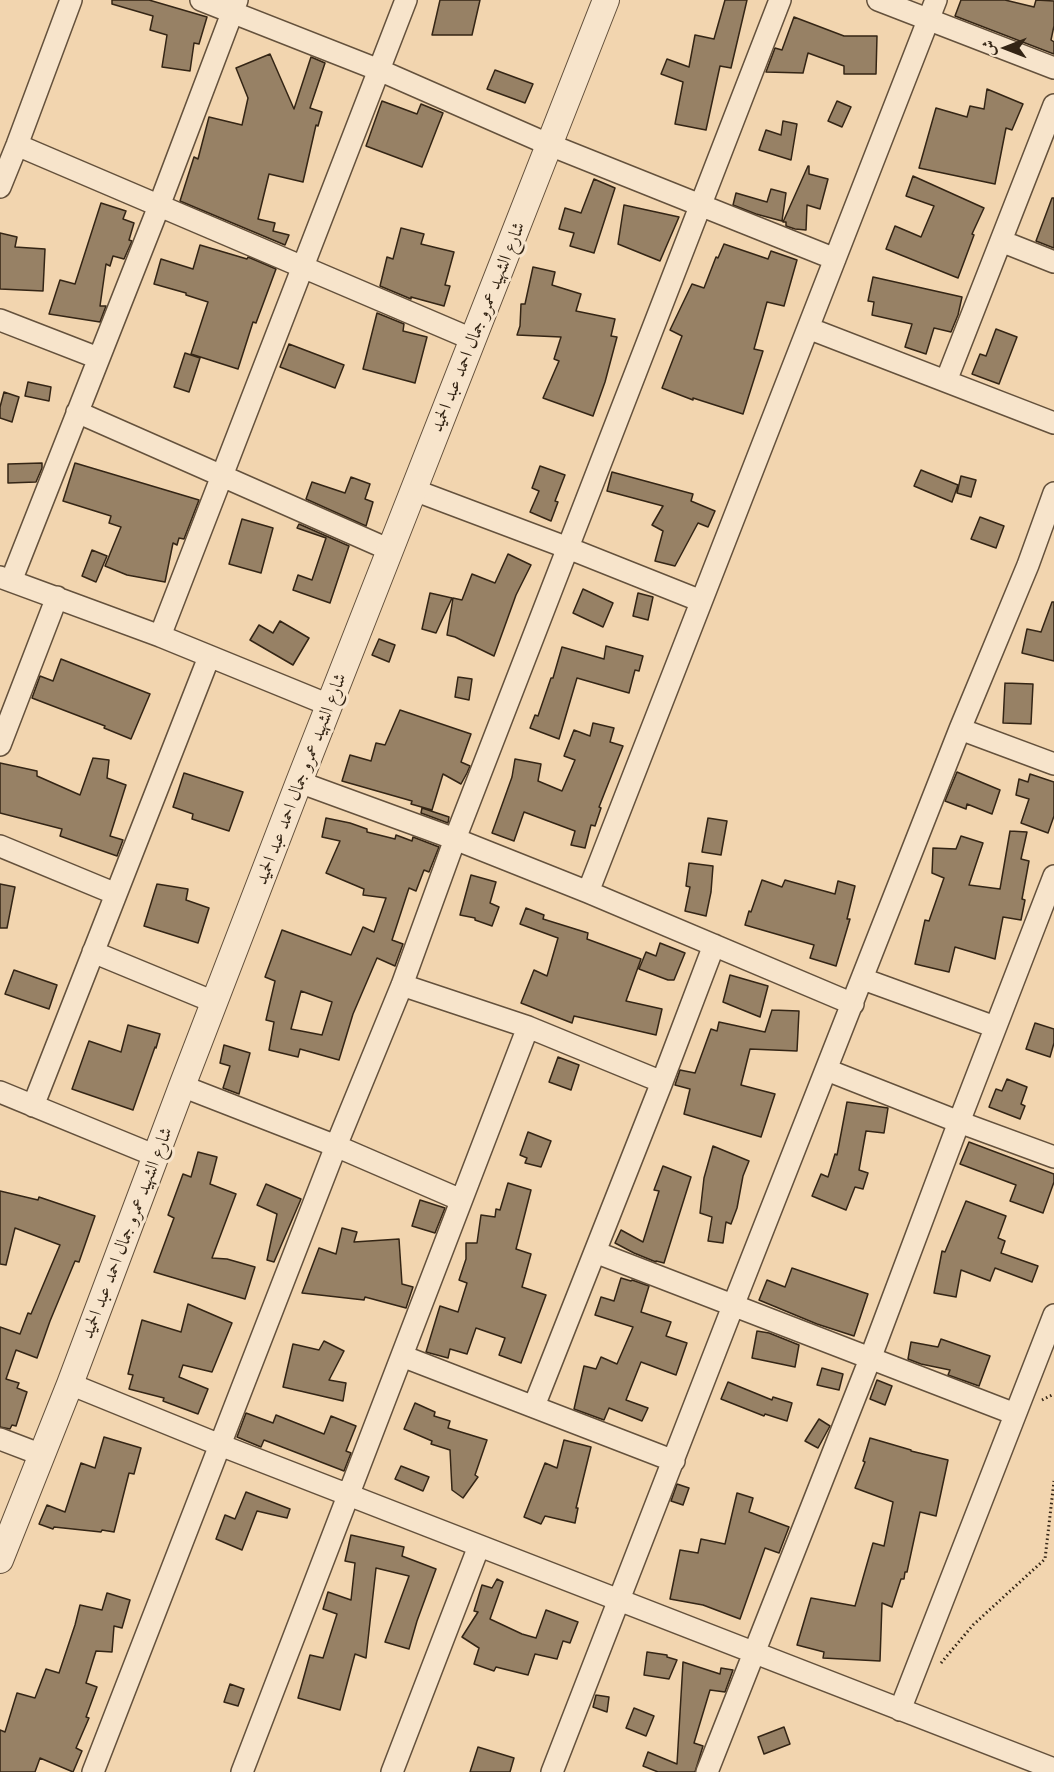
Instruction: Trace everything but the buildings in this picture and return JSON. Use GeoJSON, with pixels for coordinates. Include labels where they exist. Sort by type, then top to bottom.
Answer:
{"type":"FeatureCollection","features":[{"type":"Feature","properties":{"kind":"street"},"geometry":{"type":"LineString","coordinates":[[0,187],[71,0]]}},
{"type":"Feature","properties":{"kind":"street"},"geometry":{"type":"LineString","coordinates":[[201,0],[234,6],[550,145],[835,259]]}},
{"type":"Feature","properties":{"kind":"street"},"geometry":{"type":"LineString","coordinates":[[160,636],[406,0]]}},
{"type":"Feature","properties":{"kind":"street","name":"شارع الشهيد عمرو جمال احمد عبد الحميد"},"geometry":{"type":"LineString","coordinates":[[0,1560],[70,1384],[299,782],[606,0]]}},
{"type":"Feature","properties":{"kind":"street"},"geometry":{"type":"LineString","coordinates":[[93,1772],[336,1146],[402,985],[455,839],[780,0]]}},
{"type":"Feature","properties":{"kind":"street"},"geometry":{"type":"LineString","coordinates":[[878,0],[932,10],[1054,68]]}},
{"type":"Feature","properties":{"kind":"street"},"geometry":{"type":"LineString","coordinates":[[234,6],[159,206],[77,412],[6,579],[160,636],[329,705]]}},
{"type":"Feature","properties":{"kind":"street"},"geometry":{"type":"LineString","coordinates":[[588,892],[932,10]]}},
{"type":"Feature","properties":{"kind":"street"},"geometry":{"type":"LineString","coordinates":[[946,381],[1054,105]]}},
{"type":"Feature","properties":{"kind":"street"},"geometry":{"type":"LineString","coordinates":[[17,145],[474,340]]}},
{"type":"Feature","properties":{"kind":"street"},"geometry":{"type":"LineString","coordinates":[[1001,241],[1054,262]]}},
{"type":"Feature","properties":{"kind":"street"},"geometry":{"type":"LineString","coordinates":[[0,320],[98,358]]}},
{"type":"Feature","properties":{"kind":"street"},"geometry":{"type":"LineString","coordinates":[[808,328],[1054,423]]}},
{"type":"Feature","properties":{"kind":"street"},"geometry":{"type":"LineString","coordinates":[[77,412],[390,550]]}},
{"type":"Feature","properties":{"kind":"street"},"geometry":{"type":"LineString","coordinates":[[414,490],[701,601]]}},
{"type":"Feature","properties":{"kind":"street"},"geometry":{"type":"LineString","coordinates":[[552,1772],[960,729],[1028,566],[1054,493]]}},
{"type":"Feature","properties":{"kind":"street"},"geometry":{"type":"LineString","coordinates":[[0,745],[57,597]]}},
{"type":"Feature","properties":{"kind":"street"},"geometry":{"type":"LineString","coordinates":[[33,1106],[209,657]]}},
{"type":"Feature","properties":{"kind":"street"},"geometry":{"type":"LineString","coordinates":[[960,729],[1054,764]]}},
{"type":"Feature","properties":{"kind":"street"},"geometry":{"type":"LineString","coordinates":[[299,782],[455,839],[588,892],[853,1004]]}},
{"type":"Feature","properties":{"kind":"street"},"geometry":{"type":"LineString","coordinates":[[0,846],[116,894]]}},
{"type":"Feature","properties":{"kind":"street"},"geometry":{"type":"LineString","coordinates":[[707,1772],[870,1359],[1054,876]]}},
{"type":"Feature","properties":{"kind":"street"},"geometry":{"type":"LineString","coordinates":[[534,1406],[714,945]]}},
{"type":"Feature","properties":{"kind":"street"},"geometry":{"type":"LineString","coordinates":[[93,952],[214,1002]]}},
{"type":"Feature","properties":{"kind":"street"},"geometry":{"type":"LineString","coordinates":[[863,979],[995,1027]]}},
{"type":"Feature","properties":{"kind":"street"},"geometry":{"type":"LineString","coordinates":[[402,985],[528,1027],[662,1082]]}},
{"type":"Feature","properties":{"kind":"street"},"geometry":{"type":"LineString","coordinates":[[242,1772],[528,1027]]}},
{"type":"Feature","properties":{"kind":"street"},"geometry":{"type":"LineString","coordinates":[[827,1070],[959,1122],[1054,1156]]}},
{"type":"Feature","properties":{"kind":"street"},"geometry":{"type":"LineString","coordinates":[[182,1086],[336,1146],[461,1200]]}},
{"type":"Feature","properties":{"kind":"street"},"geometry":{"type":"LineString","coordinates":[[1,1096],[33,1106],[156,1156]]}},
{"type":"Feature","properties":{"kind":"street"},"geometry":{"type":"LineString","coordinates":[[595,1252],[1015,1414]]}},
{"type":"Feature","properties":{"kind":"street"},"geometry":{"type":"LineString","coordinates":[[900,1710],[1054,1315]]}},
{"type":"Feature","properties":{"kind":"street"},"geometry":{"type":"LineString","coordinates":[[402,1356],[674,1461]]}},
{"type":"Feature","properties":{"kind":"street"},"geometry":{"type":"LineString","coordinates":[[70,1384],[220,1445],[900,1710],[1025,1766],[1054,1769]]}},
{"type":"Feature","properties":{"kind":"street"},"geometry":{"type":"LineString","coordinates":[[0,1439],[42,1455]]}},
{"type":"Feature","properties":{"kind":"street"},"geometry":{"type":"LineString","coordinates":[[393,1772],[479,1546]]}},
{"type":"Feature","properties":{"kind":"path"},"geometry":{"type":"LineString","coordinates":[[937,1667],[973,1625],[1045,1559],[1054,1481]]}}]}
